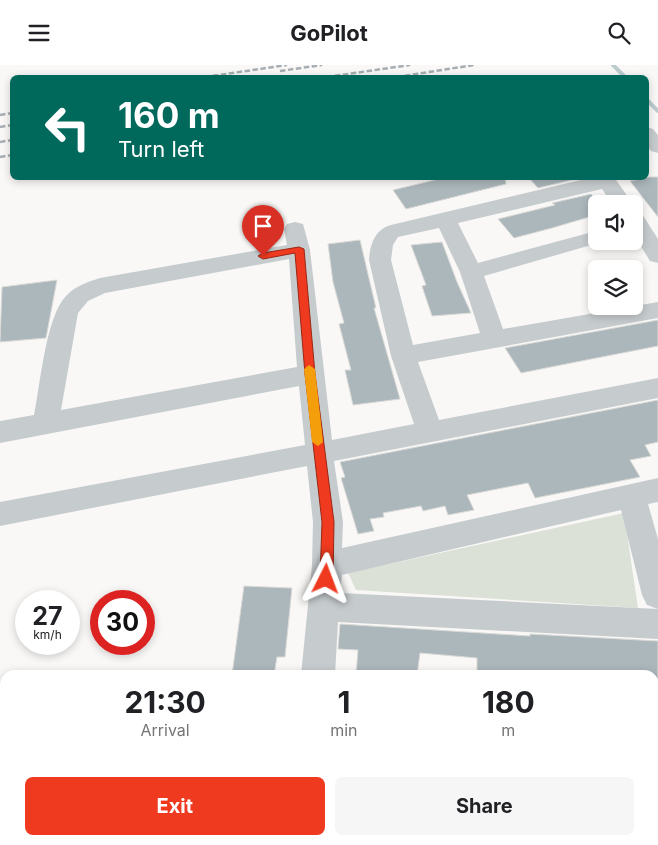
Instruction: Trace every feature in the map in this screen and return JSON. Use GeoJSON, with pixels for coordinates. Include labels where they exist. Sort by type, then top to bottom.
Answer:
{"type":"FeatureCollection","features":[{"type":"Feature","properties":{"kind":"street"},"geometry":{"type":"LineString","coordinates":[[649,136],[658,147]]}},
{"type":"Feature","properties":{"kind":"street"},"geometry":{"type":"LineString","coordinates":[[430,433],[403,356],[380,260],[381,248],[385,237],[391,232],[605,180],[616,195]]}},
{"type":"Feature","properties":{"kind":"street"},"geometry":{"type":"LineString","coordinates":[[446,219],[471,272],[494,339]]}},
{"type":"Feature","properties":{"kind":"street"},"geometry":{"type":"LineString","coordinates":[[643,235],[658,255]]}},
{"type":"Feature","properties":{"kind":"street"},"geometry":{"type":"LineString","coordinates":[[46,423],[66,313],[73,300],[79,295],[100,286],[297,239],[310,374],[328,522],[327,565],[318,670]]}},
{"type":"Feature","properties":{"kind":"street"},"geometry":{"type":"LineString","coordinates":[[471,272],[588,240]]}},
{"type":"Feature","properties":{"kind":"street"},"geometry":{"type":"LineString","coordinates":[[403,356],[658,310]]}},
{"type":"Feature","properties":{"kind":"street"},"geometry":{"type":"LineString","coordinates":[[0,431],[310,374]]}},
{"type":"Feature","properties":{"kind":"street"},"geometry":{"type":"LineString","coordinates":[[0,514],[658,388]]}},
{"type":"Feature","properties":{"kind":"street"},"geometry":{"type":"LineString","coordinates":[[327,565],[645,493],[658,595]]}},
{"type":"Feature","properties":{"kind":"street"},"geometry":{"type":"LineString","coordinates":[[324,607],[658,624]]}},
{"type":"Feature","properties":{"kind":"shaded area"},"geometry":{"type":"Polygon","coordinates":[[[624,513],[638,608],[356,590],[348,573],[624,513]]]}},
{"type":"Feature","properties":{"kind":"building"},"geometry":{"type":"Polygon","coordinates":[[[649,177],[658,177],[658,217],[643,198],[643,195],[641,195],[630,181],[649,180],[649,177]]]}},
{"type":"Feature","properties":{"kind":"building"},"geometry":{"type":"Polygon","coordinates":[[[435,180],[505,180],[506,184],[406,209],[393,190],[435,180]]]}},
{"type":"Feature","properties":{"kind":"building"},"geometry":{"type":"Polygon","coordinates":[[[531,180],[572,180],[538,188],[531,180]]]}},
{"type":"Feature","properties":{"kind":"building"},"geometry":{"type":"Polygon","coordinates":[[[591,194],[592,195],[588,195],[588,217],[514,238],[498,219],[555,205],[552,203],[591,194]]]}},
{"type":"Feature","properties":{"kind":"building"},"geometry":{"type":"Polygon","coordinates":[[[360,240],[376,308],[374,308],[400,399],[353,405],[345,370],[351,370],[339,324],[344,323],[333,282],[328,244],[360,240]]]}},
{"type":"Feature","properties":{"kind":"building"},"geometry":{"type":"Polygon","coordinates":[[[442,242],[471,313],[432,316],[422,286],[426,285],[411,245],[442,242]]]}},
{"type":"Feature","properties":{"kind":"building"},"geometry":{"type":"Polygon","coordinates":[[[57,280],[46,338],[0,342],[2,287],[57,280]]]}},
{"type":"Feature","properties":{"kind":"building"},"geometry":{"type":"Polygon","coordinates":[[[658,320],[658,346],[521,373],[505,348],[658,320]]]}},
{"type":"Feature","properties":{"kind":"building"},"geometry":{"type":"Polygon","coordinates":[[[658,400],[658,442],[645,445],[651,456],[630,460],[640,477],[535,498],[528,483],[467,495],[474,510],[448,515],[445,506],[423,511],[421,506],[383,513],[384,517],[370,519],[374,531],[358,534],[341,478],[345,477],[340,462],[658,400]]]}},
{"type":"Feature","properties":{"kind":"building"},"geometry":{"type":"Polygon","coordinates":[[[244,586],[292,588],[285,657],[277,657],[275,670],[233,670],[244,586]]]}},
{"type":"Feature","properties":{"kind":"building"},"geometry":{"type":"Polygon","coordinates":[[[340,624],[530,636],[530,634],[658,641],[658,670],[477,670],[477,658],[420,653],[418,670],[356,670],[358,650],[338,649],[340,624]]]}},
{"type":"Feature","properties":{"kind":"waterway"},"geometry":{"type":"LineString","coordinates":[[613,65],[623,75]]}},
{"type":"Feature","properties":{"kind":"waterway"},"geometry":{"type":"LineString","coordinates":[[649,102],[658,111]]}},
{"type":"Feature","properties":{"kind":"railway"},"geometry":{"type":"LineString","coordinates":[[219,75],[287,65]]}},
{"type":"Feature","properties":{"kind":"railway"},"geometry":{"type":"LineString","coordinates":[[280,71],[322,65]]}},
{"type":"Feature","properties":{"kind":"railway"},"geometry":{"type":"LineString","coordinates":[[341,75],[410,65]]}},
{"type":"Feature","properties":{"kind":"railway"},"geometry":{"type":"LineString","coordinates":[[410,75],[474,65]]}},
{"type":"Feature","properties":{"kind":"railway"},"geometry":{"type":"LineString","coordinates":[[0,115],[10,113]]}},
{"type":"Feature","properties":{"kind":"railway"},"geometry":{"type":"LineString","coordinates":[[0,127],[10,125]]}},
{"type":"Feature","properties":{"kind":"railway"},"geometry":{"type":"LineString","coordinates":[[0,142],[10,140]]}},
{"type":"Feature","properties":{"kind":"railway"},"geometry":{"type":"LineString","coordinates":[[0,157],[10,155]]}},
{"type":"Feature","properties":{"kind":"slow traffic"},"geometry":{"type":"LineString","coordinates":[[309,369],[318,442]]}},
{"type":"Feature","properties":{"kind":"route"},"geometry":{"type":"LineString","coordinates":[[263,256],[299,249],[310,374],[328,522],[326,579]]}}]}
